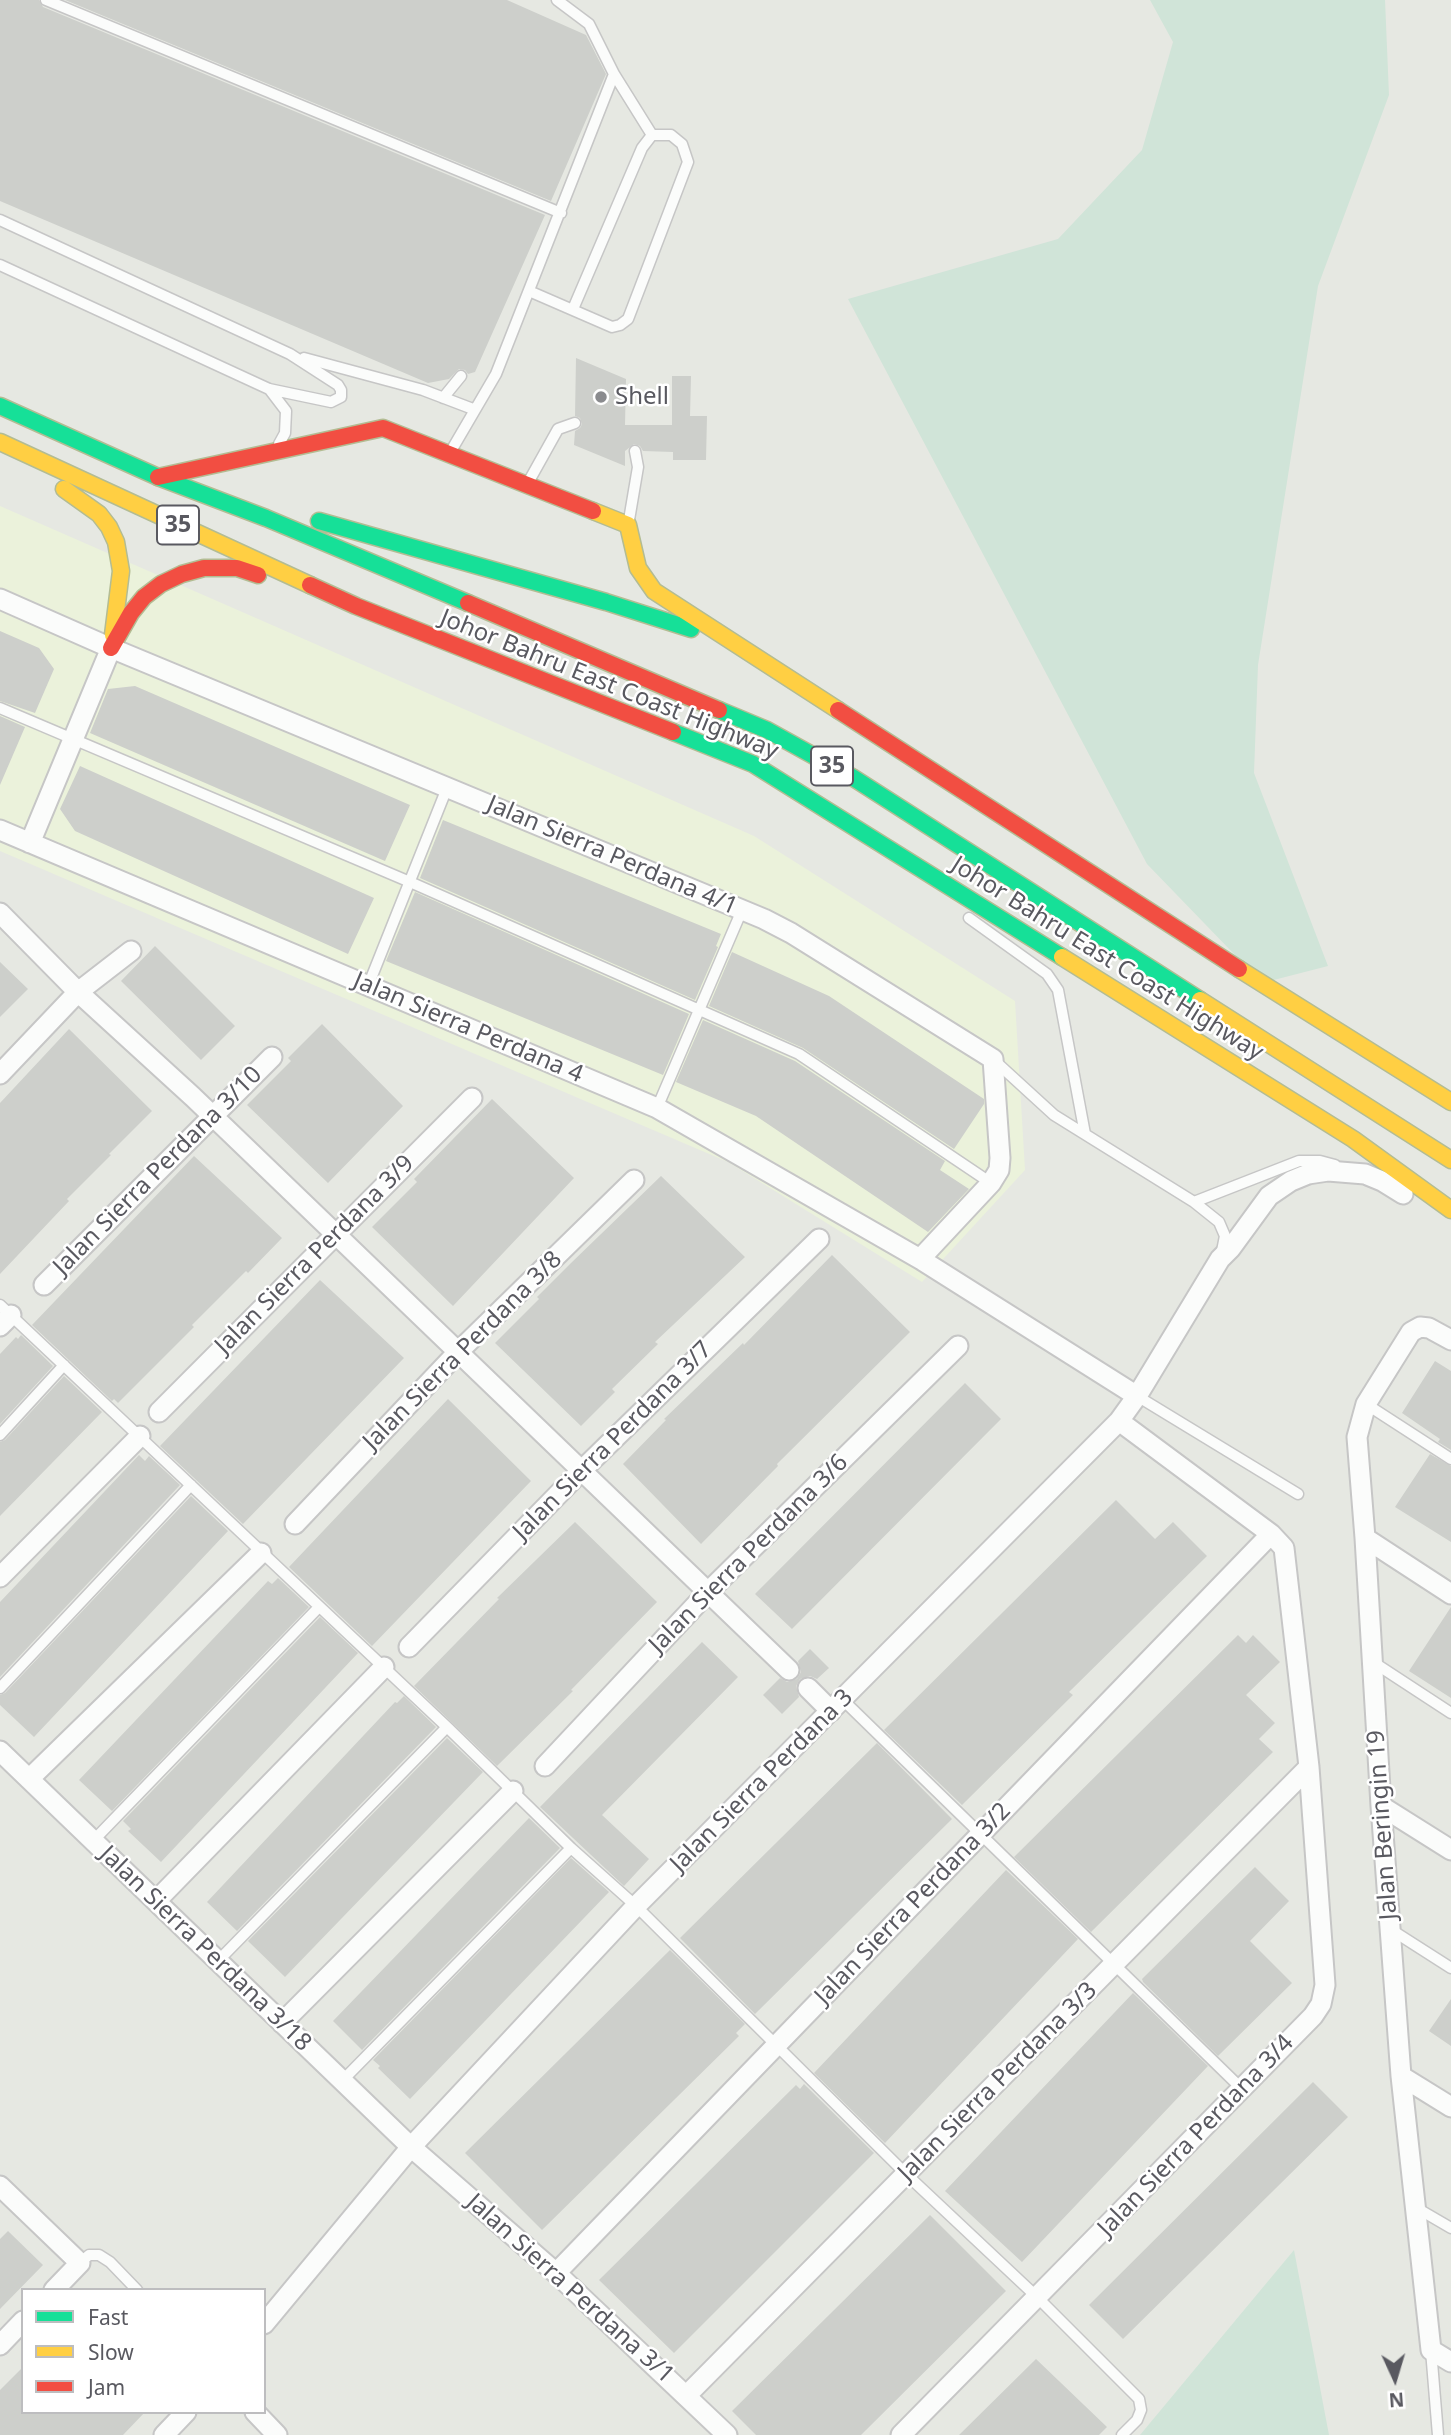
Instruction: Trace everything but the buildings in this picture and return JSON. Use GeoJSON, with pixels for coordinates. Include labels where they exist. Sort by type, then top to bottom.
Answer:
{"type":"FeatureCollection","features":[{"type":"Feature","properties":{"kind":"highway","name":"Johor Bahru East Coast Highway"},"geometry":{"type":"LineString","coordinates":[[0,406],[158,477],[266,518],[767,730],[852,777],[1451,1160]]}},
{"type":"Feature","properties":{"kind":"highway"},"geometry":{"type":"LineString","coordinates":[[158,477],[383,428],[628,525],[638,568],[649,586],[731,642],[1451,1102]]}},
{"type":"Feature","properties":{"kind":"highway"},"geometry":{"type":"LineString","coordinates":[[0,443],[91,506],[109,527],[116,542],[121,571],[111,648]]}},
{"type":"Feature","properties":{"kind":"highway","name":"Johor Bahru East Coast Highway"},"geometry":{"type":"LineString","coordinates":[[0,443],[356,607],[752,764],[1353,1139],[1451,1210]]}},
{"type":"Feature","properties":{"kind":"highway"},"geometry":{"type":"LineString","coordinates":[[158,477],[606,602],[731,642]]}},
{"type":"Feature","properties":{"kind":"highway"},"geometry":{"type":"LineString","coordinates":[[111,648],[131,613],[144,597],[161,584],[204,568],[237,568],[356,607]]}},
{"type":"Feature","properties":{"kind":"street","name":"Jalan Sierra Perdana 4/1"},"geometry":{"type":"LineString","coordinates":[[0,599],[111,648],[742,910],[790,933],[993,1059]]}},
{"type":"Feature","properties":{"kind":"street"},"geometry":{"type":"LineString","coordinates":[[30,843],[111,648]]}},
{"type":"Feature","properties":{"kind":"street","name":"Jalan Sierra Perdana 4"},"geometry":{"type":"LineString","coordinates":[[0,830],[657,1108],[920,1259],[1137,1396]]}},
{"type":"Feature","properties":{"kind":"street"},"geometry":{"type":"LineString","coordinates":[[0,913],[78,992],[213,1116],[789,1670]]}},
{"type":"Feature","properties":{"kind":"street"},"geometry":{"type":"LineString","coordinates":[[0,1074],[78,992],[131,951]]}},
{"type":"Feature","properties":{"kind":"street","name":"Jalan Sierra Perdana 3/10"},"geometry":{"type":"LineString","coordinates":[[44,1285],[272,1057]]}},
{"type":"Feature","properties":{"kind":"street"},"geometry":{"type":"LineString","coordinates":[[920,1259],[991,1183],[1000,1164],[993,1059]]}},
{"type":"Feature","properties":{"kind":"street","name":"Jalan Sierra Perdana 3/9"},"geometry":{"type":"LineString","coordinates":[[159,1412],[472,1098]]}},
{"type":"Feature","properties":{"kind":"street"},"geometry":{"type":"LineString","coordinates":[[1348,1171],[1382,1181],[1451,1226]]}},
{"type":"Feature","properties":{"kind":"street","name":"Jalan Sierra Perdana 3"},"geometry":{"type":"LineString","coordinates":[[266,2322],[411,2147],[636,1906],[1119,1421],[1220,1259],[1259,1208],[1278,1189],[1308,1174],[1348,1171]]}},
{"type":"Feature","properties":{"kind":"street","name":"Jalan Sierra Perdana 3/8"},"geometry":{"type":"LineString","coordinates":[[295,1524],[458,1352],[634,1180]]}},
{"type":"Feature","properties":{"kind":"street","name":"Jalan Sierra Perdana 3/7"},"geometry":{"type":"LineString","coordinates":[[409,1647],[581,1471],[819,1238]]}},
{"type":"Feature","properties":{"kind":"street","name":"Jalan Beringin 19"},"geometry":{"type":"LineString","coordinates":[[1431,2350],[1401,2076],[1357,1437],[1366,1404],[1411,1332],[1420,1327],[1429,1328],[1451,1340]]}},
{"type":"Feature","properties":{"kind":"street","name":"Jalan Sierra Perdana 3/6"},"geometry":{"type":"LineString","coordinates":[[545,1766],[708,1592],[958,1346]]}},
{"type":"Feature","properties":{"kind":"street"},"geometry":{"type":"LineString","coordinates":[[1119,1421],[1271,1534]]}},
{"type":"Feature","properties":{"kind":"street"},"geometry":{"type":"LineString","coordinates":[[0,1577],[141,1436]]}},
{"type":"Feature","properties":{"kind":"street","name":"Jalan Sierra Perdana 3/4"},"geometry":{"type":"LineString","coordinates":[[906,2434],[1313,2016],[1321,2004],[1325,1985],[1309,1768],[1287,1562],[1284,1548],[1271,1534]]}},
{"type":"Feature","properties":{"kind":"street","name":"Jalan Sierra Perdana 3/2"},"geometry":{"type":"LineString","coordinates":[[556,2273],[1271,1534]]}},
{"type":"Feature","properties":{"kind":"street"},"geometry":{"type":"LineString","coordinates":[[1365,1538],[1451,1594]]}},
{"type":"Feature","properties":{"kind":"street"},"geometry":{"type":"LineString","coordinates":[[29,1779],[261,1553]]}},
{"type":"Feature","properties":{"kind":"street"},"geometry":{"type":"LineString","coordinates":[[156,1901],[384,1667]]}},
{"type":"Feature","properties":{"kind":"street"},"geometry":{"type":"LineString","coordinates":[[808,1688],[837,1706]]}},
{"type":"Feature","properties":{"kind":"street","name":"Jalan Sierra Perdana 3/18"},"geometry":{"type":"LineString","coordinates":[[0,1751],[411,2147]]}},
{"type":"Feature","properties":{"kind":"street","name":"Jalan Sierra Perdana 3/3"},"geometry":{"type":"LineString","coordinates":[[686,2396],[1309,1768]]}},
{"type":"Feature","properties":{"kind":"street"},"geometry":{"type":"LineString","coordinates":[[282,2023],[513,1791]]}},
{"type":"Feature","properties":{"kind":"street"},"geometry":{"type":"LineString","coordinates":[[1381,1806],[1451,1850]]}},
{"type":"Feature","properties":{"kind":"street"},"geometry":{"type":"LineString","coordinates":[[1401,2076],[1451,2107]]}},
{"type":"Feature","properties":{"kind":"street","name":"Jalan Sierra Perdana 3/1"},"geometry":{"type":"LineString","coordinates":[[411,2147],[556,2273],[727,2435]]}},
{"type":"Feature","properties":{"kind":"street"},"geometry":{"type":"LineString","coordinates":[[0,2186],[80,2263],[56,2288]]}},
{"type":"Feature","properties":{"kind":"street"},"geometry":{"type":"LineString","coordinates":[[0,2345],[21,2324]]}},
{"type":"Feature","properties":{"kind":"street"},"geometry":{"type":"LineString","coordinates":[[1431,2350],[1451,2362]]}},
{"type":"Feature","properties":{"kind":"street"},"geometry":{"type":"LineString","coordinates":[[164,2435],[184,2414]]}},
{"type":"Feature","properties":{"kind":"street"},"geometry":{"type":"LineString","coordinates":[[257,2414],[277,2435]]}},
{"type":"Feature","properties":{"kind":"lane"},"geometry":{"type":"LineString","coordinates":[[46,0],[561,213]]}},
{"type":"Feature","properties":{"kind":"lane"},"geometry":{"type":"LineString","coordinates":[[558,0],[589,24],[614,74],[652,135]]}},
{"type":"Feature","properties":{"kind":"lane"},"geometry":{"type":"LineString","coordinates":[[449,454],[473,409],[496,374],[614,74]]}},
{"type":"Feature","properties":{"kind":"lane"},"geometry":{"type":"LineString","coordinates":[[529,291],[612,327],[620,325],[628,318],[688,162],[682,144],[671,135],[652,135]]}},
{"type":"Feature","properties":{"kind":"lane"},"geometry":{"type":"LineString","coordinates":[[573,309],[642,148],[652,135]]}},
{"type":"Feature","properties":{"kind":"lane"},"geometry":{"type":"LineString","coordinates":[[0,220],[290,354],[338,385],[341,397],[331,402],[269,389],[0,265]]}},
{"type":"Feature","properties":{"kind":"lane"},"geometry":{"type":"LineString","coordinates":[[290,354],[473,409]]}},
{"type":"Feature","properties":{"kind":"lane"},"geometry":{"type":"LineString","coordinates":[[443,398],[461,376]]}},
{"type":"Feature","properties":{"kind":"lane"},"geometry":{"type":"LineString","coordinates":[[269,389],[286,411],[285,433],[276,451]]}},
{"type":"Feature","properties":{"kind":"lane"},"geometry":{"type":"LineString","coordinates":[[527,485],[558,429],[575,423]]}},
{"type":"Feature","properties":{"kind":"lane"},"geometry":{"type":"LineString","coordinates":[[628,525],[638,467],[635,451]]}},
{"type":"Feature","properties":{"kind":"lane"},"geometry":{"type":"LineString","coordinates":[[0,708],[410,881],[799,1054],[991,1183]]}},
{"type":"Feature","properties":{"kind":"lane"},"geometry":{"type":"LineString","coordinates":[[368,986],[447,788]]}},
{"type":"Feature","properties":{"kind":"lane"},"geometry":{"type":"LineString","coordinates":[[937,879],[953,901]]}},
{"type":"Feature","properties":{"kind":"lane"},"geometry":{"type":"LineString","coordinates":[[657,1108],[742,910]]}},
{"type":"Feature","properties":{"kind":"lane"},"geometry":{"type":"LineString","coordinates":[[961,911],[1047,974],[1054,983],[1060,997],[1085,1134]]}},
{"type":"Feature","properties":{"kind":"lane"},"geometry":{"type":"LineString","coordinates":[[993,1059],[1054,1115],[1194,1202],[1219,1222],[1224,1230],[1225,1243],[1220,1259]]}},
{"type":"Feature","properties":{"kind":"lane"},"geometry":{"type":"LineString","coordinates":[[1194,1202],[1299,1161],[1320,1161],[1348,1171]]}},
{"type":"Feature","properties":{"kind":"lane"},"geometry":{"type":"LineString","coordinates":[[4,1315],[64,1365],[141,1436],[571,1848],[636,1906],[906,2174],[1038,2298],[1139,2399],[1141,2410],[1137,2420],[1122,2435]]}},
{"type":"Feature","properties":{"kind":"lane"},"geometry":{"type":"LineString","coordinates":[[0,1434],[64,1365]]}},
{"type":"Feature","properties":{"kind":"lane"},"geometry":{"type":"LineString","coordinates":[[1137,1396],[1298,1494]]}},
{"type":"Feature","properties":{"kind":"lane"},"geometry":{"type":"LineString","coordinates":[[1366,1404],[1451,1459]]}},
{"type":"Feature","properties":{"kind":"lane"},"geometry":{"type":"LineString","coordinates":[[0,1688],[191,1485]]}},
{"type":"Feature","properties":{"kind":"lane"},"geometry":{"type":"LineString","coordinates":[[93,1840],[318,1607]]}},
{"type":"Feature","properties":{"kind":"lane"},"geometry":{"type":"LineString","coordinates":[[1373,1662],[1451,1713]]}},
{"type":"Feature","properties":{"kind":"lane"},"geometry":{"type":"LineString","coordinates":[[837,1706],[980,1834],[1242,2089]]}},
{"type":"Feature","properties":{"kind":"lane"},"geometry":{"type":"LineString","coordinates":[[218,1961],[447,1727]]}},
{"type":"Feature","properties":{"kind":"lane"},"geometry":{"type":"LineString","coordinates":[[342,2081],[571,1848]]}},
{"type":"Feature","properties":{"kind":"lane"},"geometry":{"type":"LineString","coordinates":[[1390,1929],[1451,1968]]}},
{"type":"Feature","properties":{"kind":"lane"},"geometry":{"type":"LineString","coordinates":[[1415,2207],[1451,2228]]}},
{"type":"Feature","properties":{"kind":"lane"},"geometry":{"type":"LineString","coordinates":[[80,2263],[89,2255],[99,2255],[110,2262],[135,2288]]}},
{"type":"Feature","properties":{"kind":"lane"},"geometry":{"type":"LineString","coordinates":[[1431,2350],[1438,2435]]}},
{"type":"Feature","properties":{"kind":"shaded area"},"geometry":{"type":"Polygon","coordinates":[[[1150,0],[1385,0],[1389,95],[1318,286],[1258,665],[1254,773],[1328,966],[1262,983],[1147,864],[848,299],[1058,239],[1142,150],[1173,42],[1150,0]]]}},
{"type":"Feature","properties":{"kind":"shaded area"},"geometry":{"type":"Polygon","coordinates":[[[0,506],[754,836],[1015,1001],[1025,1170],[922,1282],[728,1162],[0,851],[0,506]]]}},
{"type":"Feature","properties":{"kind":"shaded area"},"geometry":{"type":"Polygon","coordinates":[[[1294,2250],[1329,2435],[1140,2435],[1294,2250]]]}},
{"type":"Feature","properties":{"kind":"traffic: fast"},"geometry":{"type":"LineString","coordinates":[[0,406],[158,477],[266,518],[468,603]]}},
{"type":"Feature","properties":{"kind":"traffic: fast"},"geometry":{"type":"LineString","coordinates":[[319,521],[606,602],[691,629]]}},
{"type":"Feature","properties":{"kind":"traffic: fast"},"geometry":{"type":"LineString","coordinates":[[719,710],[767,730],[852,777],[1200,1000]]}},
{"type":"Feature","properties":{"kind":"traffic: fast"},"geometry":{"type":"LineString","coordinates":[[673,732],[753,764],[1062,957]]}},
{"type":"Feature","properties":{"kind":"traffic: slow"},"geometry":{"type":"LineString","coordinates":[[0,442],[310,585]]}},
{"type":"Feature","properties":{"kind":"traffic: slow"},"geometry":{"type":"LineString","coordinates":[[64,489],[99,514],[116,542],[121,571],[113,635]]}},
{"type":"Feature","properties":{"kind":"traffic: slow"},"geometry":{"type":"LineString","coordinates":[[593,511],[628,525],[638,568],[654,591],[838,710]]}},
{"type":"Feature","properties":{"kind":"traffic: slow"},"geometry":{"type":"LineString","coordinates":[[1062,957],[1353,1139],[1451,1210]]}},
{"type":"Feature","properties":{"kind":"traffic: slow"},"geometry":{"type":"LineString","coordinates":[[1239,969],[1451,1102]]}},
{"type":"Feature","properties":{"kind":"traffic: slow"},"geometry":{"type":"LineString","coordinates":[[1200,1000],[1451,1160]]}},
{"type":"Feature","properties":{"kind":"traffic: jam"},"geometry":{"type":"LineString","coordinates":[[158,477],[383,428],[593,511]]}},
{"type":"Feature","properties":{"kind":"traffic: jam"},"geometry":{"type":"LineString","coordinates":[[111,648],[131,613],[144,597],[161,584],[204,568],[237,568],[258,575]]}},
{"type":"Feature","properties":{"kind":"traffic: jam"},"geometry":{"type":"LineString","coordinates":[[310,585],[356,606],[673,732]]}},
{"type":"Feature","properties":{"kind":"traffic: jam"},"geometry":{"type":"LineString","coordinates":[[468,603],[719,710]]}},
{"type":"Feature","properties":{"kind":"traffic: jam"},"geometry":{"type":"LineString","coordinates":[[838,710],[1239,969]]}},
{"type":"Feature","properties":{"kind":"place","name":"Shell"},"geometry":{"type":"Point","coordinates":[601,397]}}]}
